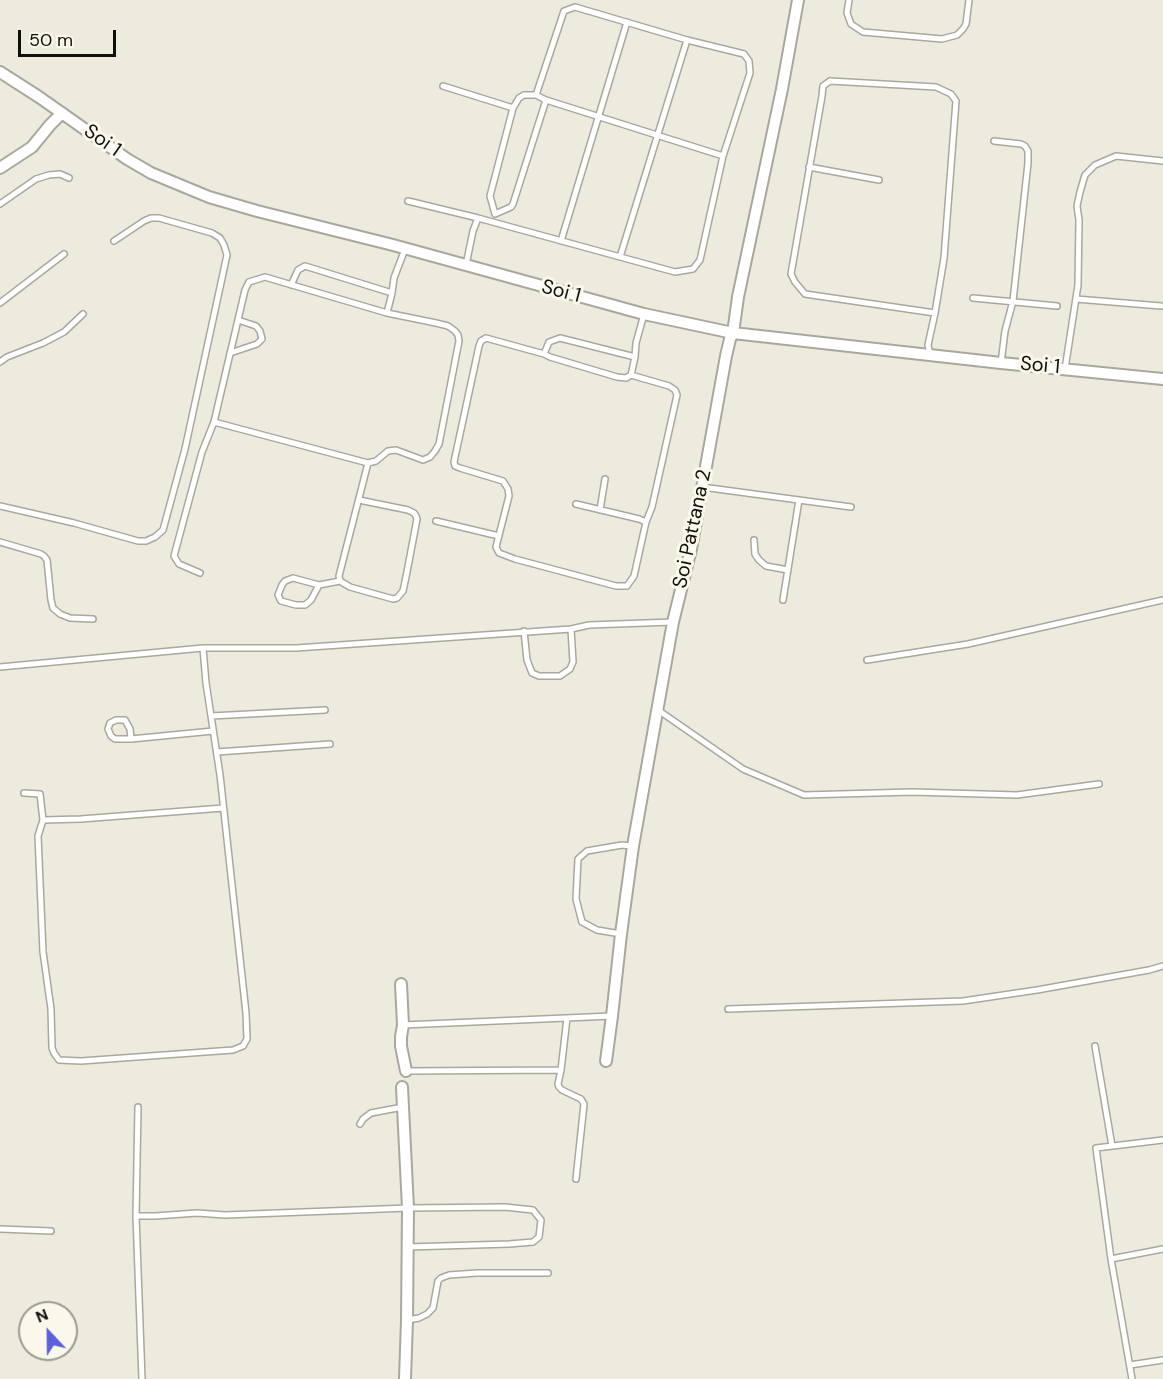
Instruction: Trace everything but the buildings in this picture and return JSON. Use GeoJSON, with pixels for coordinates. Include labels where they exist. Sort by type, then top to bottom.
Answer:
{"type":"FeatureCollection","features":[{"type":"Feature","properties":{"kind":"street","name":"Soi Pattana 2"},"geometry":{"type":"LineString","coordinates":[[606,1061],[607,1016],[657,709],[673,622],[691,549],[726,356],[733,333],[738,297],[782,89],[798,0]]}},
{"type":"Feature","properties":{"kind":"street","name":"Soi 1"},"geometry":{"type":"LineString","coordinates":[[0,72],[127,159],[151,173],[209,197],[644,314],[733,333],[1163,379]]}},
{"type":"Feature","properties":{"kind":"street"},"geometry":{"type":"LineString","coordinates":[[0,168],[32,147],[62,114]]}},
{"type":"Feature","properties":{"kind":"street"},"geometry":{"type":"LineString","coordinates":[[401,984],[404,1025],[401,1046],[406,1071]]}},
{"type":"Feature","properties":{"kind":"street"},"geometry":{"type":"LineString","coordinates":[[402,1087],[408,1208],[405,1379]]}},
{"type":"Feature","properties":{"kind":"lane"},"geometry":{"type":"LineString","coordinates":[[849,0],[847,13],[851,24],[863,33],[942,39],[957,35],[963,29],[966,24],[969,0]]}},
{"type":"Feature","properties":{"kind":"lane"},"geometry":{"type":"LineString","coordinates":[[408,201],[675,272],[693,269],[700,260],[723,156],[750,73],[749,61],[744,54],[575,7],[564,11],[536,95]]}},
{"type":"Feature","properties":{"kind":"lane"},"geometry":{"type":"LineString","coordinates":[[561,241],[627,22]]}},
{"type":"Feature","properties":{"kind":"lane"},"geometry":{"type":"LineString","coordinates":[[620,257],[687,40]]}},
{"type":"Feature","properties":{"kind":"lane"},"geometry":{"type":"LineString","coordinates":[[930,355],[928,345],[935,313],[944,258],[956,101],[951,94],[936,87],[830,81],[824,86],[791,274],[805,294],[935,313]]}},
{"type":"Feature","properties":{"kind":"lane"},"geometry":{"type":"LineString","coordinates":[[442,86],[513,108]]}},
{"type":"Feature","properties":{"kind":"lane"},"geometry":{"type":"LineString","coordinates":[[492,223],[495,214],[490,196],[513,108],[519,98],[524,95],[536,95],[723,156]]}},
{"type":"Feature","properties":{"kind":"lane"},"geometry":{"type":"LineString","coordinates":[[495,214],[513,204],[546,100]]}},
{"type":"Feature","properties":{"kind":"lane"},"geometry":{"type":"LineString","coordinates":[[994,141],[1021,144],[1028,151],[1013,301],[1000,363]]}},
{"type":"Feature","properties":{"kind":"lane"},"geometry":{"type":"LineString","coordinates":[[1065,369],[1078,285],[1079,220],[1077,206],[1085,175],[1095,165],[1116,156],[1163,161]]}},
{"type":"Feature","properties":{"kind":"lane"},"geometry":{"type":"LineString","coordinates":[[809,167],[879,180]]}},
{"type":"Feature","properties":{"kind":"lane"},"geometry":{"type":"LineString","coordinates":[[0,204],[36,179],[60,174],[69,178]]}},
{"type":"Feature","properties":{"kind":"lane"},"geometry":{"type":"LineString","coordinates":[[0,506],[138,541],[146,541],[163,530],[185,449],[227,255],[220,238],[212,233],[159,218],[144,221],[114,241]]}},
{"type":"Feature","properties":{"kind":"lane"},"geometry":{"type":"LineString","coordinates":[[466,266],[471,238],[478,218]]}},
{"type":"Feature","properties":{"kind":"lane"},"geometry":{"type":"LineString","coordinates":[[387,314],[394,278],[405,249]]}},
{"type":"Feature","properties":{"kind":"lane"},"geometry":{"type":"LineString","coordinates":[[0,303],[64,254]]}},
{"type":"Feature","properties":{"kind":"lane"},"geometry":{"type":"LineString","coordinates":[[291,285],[298,270],[305,266],[392,293]]}},
{"type":"Feature","properties":{"kind":"lane"},"geometry":{"type":"LineString","coordinates":[[200,573],[179,564],[174,556],[202,452],[214,422],[245,290],[249,282],[265,277],[387,314],[448,326],[458,335],[459,341],[439,444],[430,457],[423,460],[396,450],[388,451],[376,461],[368,463],[214,422]]}},
{"type":"Feature","properties":{"kind":"lane"},"geometry":{"type":"LineString","coordinates":[[973,298],[1057,306]]}},
{"type":"Feature","properties":{"kind":"lane"},"geometry":{"type":"LineString","coordinates":[[1076,299],[1161,306]]}},
{"type":"Feature","properties":{"kind":"lane"},"geometry":{"type":"LineString","coordinates":[[0,362],[6,357],[64,332],[83,314]]}},
{"type":"Feature","properties":{"kind":"lane"},"geometry":{"type":"LineString","coordinates":[[631,375],[644,314]]}},
{"type":"Feature","properties":{"kind":"lane"},"geometry":{"type":"LineString","coordinates":[[230,352],[257,344],[262,339],[256,326],[238,320]]}},
{"type":"Feature","properties":{"kind":"lane"},"geometry":{"type":"LineString","coordinates":[[486,338],[617,376],[626,378],[631,375],[669,386],[675,390],[677,395],[634,576],[627,586],[616,586],[499,553],[495,547],[509,496],[508,489],[503,481],[455,466],[454,462],[481,341],[486,338]]}},
{"type":"Feature","properties":{"kind":"lane"},"geometry":{"type":"LineString","coordinates":[[544,354],[549,342],[560,338],[635,357]]}},
{"type":"Feature","properties":{"kind":"lane"},"geometry":{"type":"LineString","coordinates":[[340,581],[341,565],[368,463]]}},
{"type":"Feature","properties":{"kind":"lane"},"geometry":{"type":"LineString","coordinates":[[600,510],[605,479]]}},
{"type":"Feature","properties":{"kind":"lane"},"geometry":{"type":"LineString","coordinates":[[702,487],[851,507]]}},
{"type":"Feature","properties":{"kind":"lane"},"geometry":{"type":"LineString","coordinates":[[783,600],[799,500]]}},
{"type":"Feature","properties":{"kind":"lane"},"geometry":{"type":"LineString","coordinates":[[319,585],[312,600],[305,605],[296,605],[281,600],[278,595],[282,585],[288,579],[293,578],[319,585],[340,581],[350,587],[393,599],[399,597],[403,591],[417,519],[414,513],[408,510],[359,501]]}},
{"type":"Feature","properties":{"kind":"lane"},"geometry":{"type":"LineString","coordinates":[[576,504],[646,522]]}},
{"type":"Feature","properties":{"kind":"lane"},"geometry":{"type":"LineString","coordinates":[[436,521],[499,536]]}},
{"type":"Feature","properties":{"kind":"lane"},"geometry":{"type":"LineString","coordinates":[[754,540],[755,554],[759,561],[766,566],[788,570]]}},
{"type":"Feature","properties":{"kind":"lane"},"geometry":{"type":"LineString","coordinates":[[0,542],[44,556],[47,560],[53,608],[70,618],[93,619]]}},
{"type":"Feature","properties":{"kind":"lane"},"geometry":{"type":"LineString","coordinates":[[867,660],[968,644],[1163,600]]}},
{"type":"Feature","properties":{"kind":"lane"},"geometry":{"type":"LineString","coordinates":[[0,667],[203,648],[296,648],[571,629],[589,625],[673,622]]}},
{"type":"Feature","properties":{"kind":"lane"},"geometry":{"type":"LineString","coordinates":[[524,631],[527,660],[532,673],[539,676],[560,676],[570,669],[573,662],[571,629]]}},
{"type":"Feature","properties":{"kind":"lane"},"geometry":{"type":"LineString","coordinates":[[24,793],[40,795],[43,820],[38,836],[38,848],[43,952],[51,1009],[52,1048],[60,1060],[81,1061],[233,1050],[243,1046],[247,1039],[246,1013],[203,648]]}},
{"type":"Feature","properties":{"kind":"lane"},"geometry":{"type":"LineString","coordinates":[[657,709],[742,769],[804,795],[912,792],[1017,795],[1099,784]]}},
{"type":"Feature","properties":{"kind":"lane"},"geometry":{"type":"LineString","coordinates":[[211,716],[325,710]]}},
{"type":"Feature","properties":{"kind":"lane"},"geometry":{"type":"LineString","coordinates":[[130,739],[130,729],[125,720],[110,723],[108,729],[115,739],[130,739],[213,731]]}},
{"type":"Feature","properties":{"kind":"lane"},"geometry":{"type":"LineString","coordinates":[[216,752],[330,744]]}},
{"type":"Feature","properties":{"kind":"lane"},"geometry":{"type":"LineString","coordinates":[[43,820],[223,808]]}},
{"type":"Feature","properties":{"kind":"lane"},"geometry":{"type":"LineString","coordinates":[[621,934],[597,930],[582,922],[576,899],[578,859],[587,851],[622,845],[633,846]]}},
{"type":"Feature","properties":{"kind":"lane"},"geometry":{"type":"LineString","coordinates":[[728,1010],[963,1000],[1037,990],[1163,966]]}},
{"type":"Feature","properties":{"kind":"lane"},"geometry":{"type":"LineString","coordinates":[[404,1025],[607,1016]]}},
{"type":"Feature","properties":{"kind":"lane"},"geometry":{"type":"LineString","coordinates":[[567,1018],[558,1084],[562,1090],[581,1099],[584,1104],[576,1179]]}},
{"type":"Feature","properties":{"kind":"lane"},"geometry":{"type":"LineString","coordinates":[[1095,1046],[1112,1146]]}},
{"type":"Feature","properties":{"kind":"lane"},"geometry":{"type":"LineString","coordinates":[[406,1071],[561,1070]]}},
{"type":"Feature","properties":{"kind":"lane"},"geometry":{"type":"LineString","coordinates":[[138,1107],[136,1216],[142,1379]]}},
{"type":"Feature","properties":{"kind":"lane"},"geometry":{"type":"LineString","coordinates":[[360,1124],[371,1113],[403,1107]]}},
{"type":"Feature","properties":{"kind":"lane"},"geometry":{"type":"LineString","coordinates":[[1132,1379],[1111,1259],[1096,1148],[1163,1140]]}},
{"type":"Feature","properties":{"kind":"lane"},"geometry":{"type":"LineString","coordinates":[[136,1216],[505,1207],[533,1210],[541,1220],[539,1237],[533,1242],[408,1247]]}},
{"type":"Feature","properties":{"kind":"lane"},"geometry":{"type":"LineString","coordinates":[[0,1229],[51,1231]]}},
{"type":"Feature","properties":{"kind":"lane"},"geometry":{"type":"LineString","coordinates":[[1111,1259],[1163,1249]]}},
{"type":"Feature","properties":{"kind":"lane"},"geometry":{"type":"LineString","coordinates":[[407,1320],[419,1318],[433,1308],[438,1281],[449,1275],[548,1273]]}},
{"type":"Feature","properties":{"kind":"lane"},"geometry":{"type":"LineString","coordinates":[[1130,1365],[1163,1360]]}}]}
